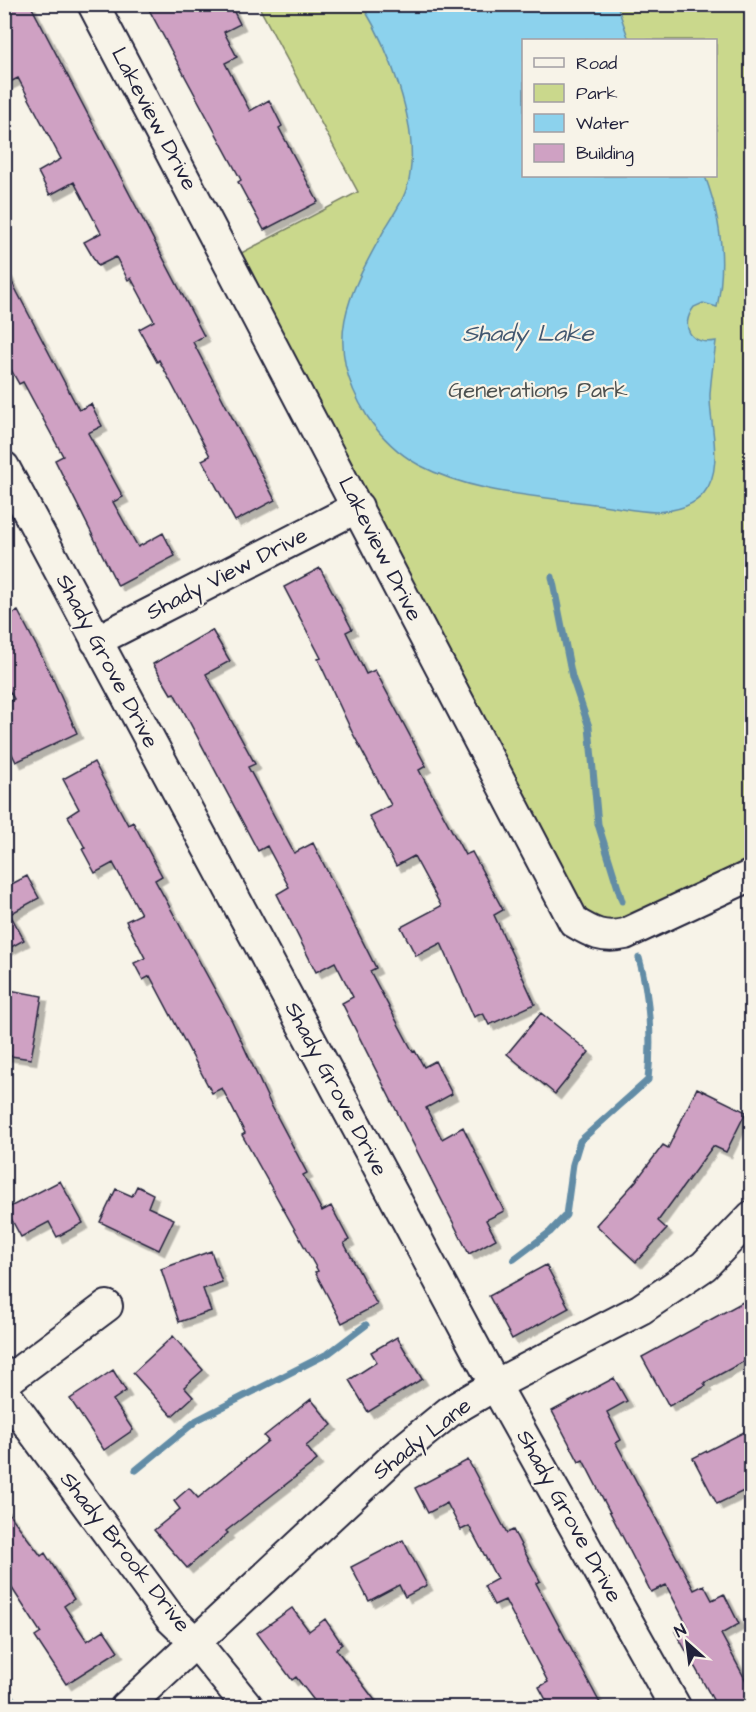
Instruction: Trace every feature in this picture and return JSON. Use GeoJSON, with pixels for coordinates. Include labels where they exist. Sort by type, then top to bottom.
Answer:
{"type":"FeatureCollection","features":[{"type":"Feature","properties":{"kind":"street","name":"Lakeview Drive"},"geometry":{"type":"LineString","coordinates":[[93,4],[574,922],[593,934],[608,938],[625,934],[752,875]]}},
{"type":"Feature","properties":{"kind":"street","name":"Shady Grove Drive"},"geometry":{"type":"LineString","coordinates":[[4,467],[495,1385],[676,1707]]}},
{"type":"Feature","properties":{"kind":"street","name":"Shady View Drive"},"geometry":{"type":"LineString","coordinates":[[96,641],[358,507]]}},
{"type":"Feature","properties":{"kind":"street","name":"Shady Lane"},"geometry":{"type":"LineString","coordinates":[[125,1707],[395,1456],[449,1412],[495,1385],[641,1309],[704,1266],[752,1216]]}},
{"type":"Feature","properties":{"kind":"street"},"geometry":{"type":"LineString","coordinates":[[4,1383],[107,1306]]}},
{"type":"Feature","properties":{"kind":"street","name":"Shady Brook Drive"},"geometry":{"type":"LineString","coordinates":[[4,1392],[171,1619],[196,1643],[249,1707]]}},
{"type":"Feature","properties":{"kind":"green space","name":"Generations Park"},"geometry":{"type":"Polygon","coordinates":[[[258,5],[751,5],[751,875],[593,934],[228,260],[358,192],[258,5]]]}},
{"type":"Feature","properties":{"kind":"water","name":"Shady Lake"},"geometry":{"type":"Polygon","coordinates":[[[362,5],[617,5],[629,39],[522,39],[522,177],[705,177],[715,208],[721,240],[722,273],[717,307],[703,303],[694,307],[688,321],[688,328],[694,338],[707,342],[716,341],[710,394],[714,471],[704,493],[694,502],[676,509],[648,512],[482,488],[439,474],[411,460],[390,444],[367,416],[353,389],[345,364],[343,341],[345,319],[351,297],[361,275],[404,195],[409,181],[411,154],[410,132],[399,86],[362,5]]]}},
{"type":"Feature","properties":{"kind":"building"},"geometry":{"type":"Polygon","coordinates":[[[18,4],[30,4],[204,336],[193,342],[275,500],[235,521],[202,460],[210,456],[159,360],[157,362],[139,329],[154,321],[131,278],[128,280],[116,257],[98,266],[84,242],[101,233],[74,182],[50,195],[38,172],[61,159],[18,78],[4,85],[4,12],[18,4]]]}},
{"type":"Feature","properties":{"kind":"building"},"geometry":{"type":"Polygon","coordinates":[[[146,4],[230,4],[240,24],[224,32],[237,57],[225,63],[250,111],[269,100],[282,126],[279,128],[318,202],[264,230],[238,182],[241,180],[146,4]]]}},
{"type":"Feature","properties":{"kind":"building"},"geometry":{"type":"Polygon","coordinates":[[[4,267],[79,410],[91,404],[102,426],[88,433],[123,497],[113,502],[138,547],[163,533],[175,556],[118,586],[55,460],[63,456],[23,382],[19,384],[4,357],[4,267]]]}},
{"type":"Feature","properties":{"kind":"building"},"geometry":{"type":"Polygon","coordinates":[[[320,568],[352,629],[346,632],[366,674],[375,670],[426,766],[419,770],[465,855],[472,852],[503,910],[494,915],[535,1004],[489,1025],[483,1013],[474,1017],[441,943],[416,956],[401,927],[441,906],[414,856],[396,866],[369,816],[391,805],[352,732],[318,659],[321,658],[284,587],[320,568]]]}},
{"type":"Feature","properties":{"kind":"building"},"geometry":{"type":"Polygon","coordinates":[[[18,611],[49,670],[77,733],[16,762],[4,738],[4,704],[14,699],[4,682],[4,618],[18,611]]]}},
{"type":"Feature","properties":{"kind":"building"},"geometry":{"type":"Polygon","coordinates":[[[212,630],[230,661],[206,674],[255,764],[248,767],[294,853],[313,843],[376,968],[370,971],[413,1052],[415,1051],[424,1067],[435,1061],[452,1094],[426,1108],[442,1139],[463,1127],[504,1211],[486,1220],[496,1239],[469,1254],[342,1003],[353,997],[335,962],[316,972],[277,894],[289,887],[267,846],[258,851],[174,693],[171,694],[153,664],[212,630]]]}},
{"type":"Feature","properties":{"kind":"building"},"geometry":{"type":"Polygon","coordinates":[[[94,762],[128,825],[133,822],[162,876],[155,880],[232,1021],[270,1103],[307,1173],[303,1175],[322,1211],[331,1206],[349,1240],[344,1243],[377,1305],[342,1323],[315,1272],[318,1271],[242,1135],[245,1133],[222,1088],[212,1093],[150,976],[143,980],[134,963],[145,958],[126,921],[141,914],[113,863],[95,873],[82,849],[85,848],[68,816],[79,809],[63,779],[94,762]]]}},
{"type":"Feature","properties":{"kind":"building"},"geometry":{"type":"Polygon","coordinates":[[[27,876],[39,898],[10,914],[24,940],[4,951],[4,888],[27,876]]]}},
{"type":"Feature","properties":{"kind":"building"},"geometry":{"type":"Polygon","coordinates":[[[4,989],[42,996],[31,1059],[4,1055],[4,989]]]}},
{"type":"Feature","properties":{"kind":"building"},"geometry":{"type":"Polygon","coordinates":[[[541,1013],[589,1052],[555,1094],[507,1054],[541,1013]]]}},
{"type":"Feature","properties":{"kind":"building"},"geometry":{"type":"Polygon","coordinates":[[[697,1088],[746,1112],[726,1152],[713,1146],[658,1221],[667,1229],[636,1262],[596,1225],[636,1181],[663,1145],[668,1148],[697,1088]]]}},
{"type":"Feature","properties":{"kind":"building"},"geometry":{"type":"Polygon","coordinates":[[[60,1181],[83,1223],[57,1237],[49,1222],[21,1237],[6,1209],[60,1181]]]}},
{"type":"Feature","properties":{"kind":"building"},"geometry":{"type":"Polygon","coordinates":[[[137,1186],[153,1194],[148,1207],[174,1219],[159,1250],[100,1222],[116,1189],[132,1196],[137,1186]]]}},
{"type":"Feature","properties":{"kind":"building"},"geometry":{"type":"Polygon","coordinates":[[[211,1251],[222,1282],[203,1289],[211,1311],[179,1322],[161,1269],[211,1251]]]}},
{"type":"Feature","properties":{"kind":"building"},"geometry":{"type":"Polygon","coordinates":[[[546,1265],[569,1308],[512,1339],[489,1296],[546,1265]]]}},
{"type":"Feature","properties":{"kind":"building"},"geometry":{"type":"Polygon","coordinates":[[[752,1297],[752,1357],[704,1383],[706,1386],[669,1406],[642,1357],[752,1297]]]}},
{"type":"Feature","properties":{"kind":"building"},"geometry":{"type":"Polygon","coordinates":[[[173,1336],[203,1370],[184,1387],[193,1397],[172,1416],[133,1373],[173,1336]]]}},
{"type":"Feature","properties":{"kind":"building"},"geometry":{"type":"Polygon","coordinates":[[[397,1337],[422,1379],[368,1412],[349,1380],[377,1362],[371,1352],[397,1337]]]}},
{"type":"Feature","properties":{"kind":"building"},"geometry":{"type":"Polygon","coordinates":[[[113,1370],[126,1391],[113,1400],[133,1430],[104,1450],[70,1399],[113,1370]]]}},
{"type":"Feature","properties":{"kind":"building"},"geometry":{"type":"Polygon","coordinates":[[[614,1378],[627,1401],[607,1412],[621,1440],[616,1443],[694,1590],[704,1585],[712,1600],[724,1594],[739,1624],[721,1634],[752,1692],[752,1707],[717,1707],[675,1631],[687,1625],[666,1585],[651,1592],[583,1460],[579,1462],[552,1411],[614,1378]]]}},
{"type":"Feature","properties":{"kind":"building"},"geometry":{"type":"Polygon","coordinates":[[[311,1399],[332,1425],[306,1446],[317,1460],[226,1531],[228,1533],[187,1568],[154,1530],[180,1509],[174,1501],[189,1488],[198,1498],[268,1441],[264,1436],[311,1399]]]}},
{"type":"Feature","properties":{"kind":"building"},"geometry":{"type":"Polygon","coordinates":[[[752,1428],[752,1487],[717,1504],[693,1458],[752,1428]]]}},
{"type":"Feature","properties":{"kind":"building"},"geometry":{"type":"Polygon","coordinates":[[[468,1460],[507,1533],[513,1530],[540,1581],[536,1583],[602,1707],[550,1707],[539,1687],[548,1682],[505,1600],[494,1605],[484,1586],[497,1579],[469,1526],[461,1530],[447,1503],[428,1513],[415,1488],[468,1460]]]}},
{"type":"Feature","properties":{"kind":"building"},"geometry":{"type":"Polygon","coordinates":[[[4,1507],[41,1556],[45,1553],[74,1599],[64,1606],[87,1641],[104,1630],[118,1651],[66,1684],[35,1637],[41,1633],[4,1576],[4,1507]]]}},
{"type":"Feature","properties":{"kind":"building"},"geometry":{"type":"Polygon","coordinates":[[[403,1540],[427,1585],[405,1597],[399,1585],[369,1601],[351,1567],[403,1540]]]}},
{"type":"Feature","properties":{"kind":"building"},"geometry":{"type":"Polygon","coordinates":[[[292,1608],[309,1631],[325,1619],[342,1644],[336,1649],[380,1707],[319,1707],[296,1677],[292,1680],[257,1633],[292,1608]]]}},
{"type":"Feature","properties":{"kind":"waterway"},"geometry":{"type":"LineString","coordinates":[[552,577],[572,677],[589,727],[598,824],[622,901]]}},
{"type":"Feature","properties":{"kind":"waterway"},"geometry":{"type":"LineString","coordinates":[[514,1259],[550,1232],[566,1215],[573,1164],[580,1141],[648,1080],[649,1019],[646,988],[639,958]]}},
{"type":"Feature","properties":{"kind":"waterway"},"geometry":{"type":"LineString","coordinates":[[136,1470],[197,1420],[329,1353],[366,1325]]}},
{"type":"Feature","properties":{"kind":"waterway"},"geometry":{"type":"LineString","coordinates":[[4,1684],[17,1708]]}}]}
